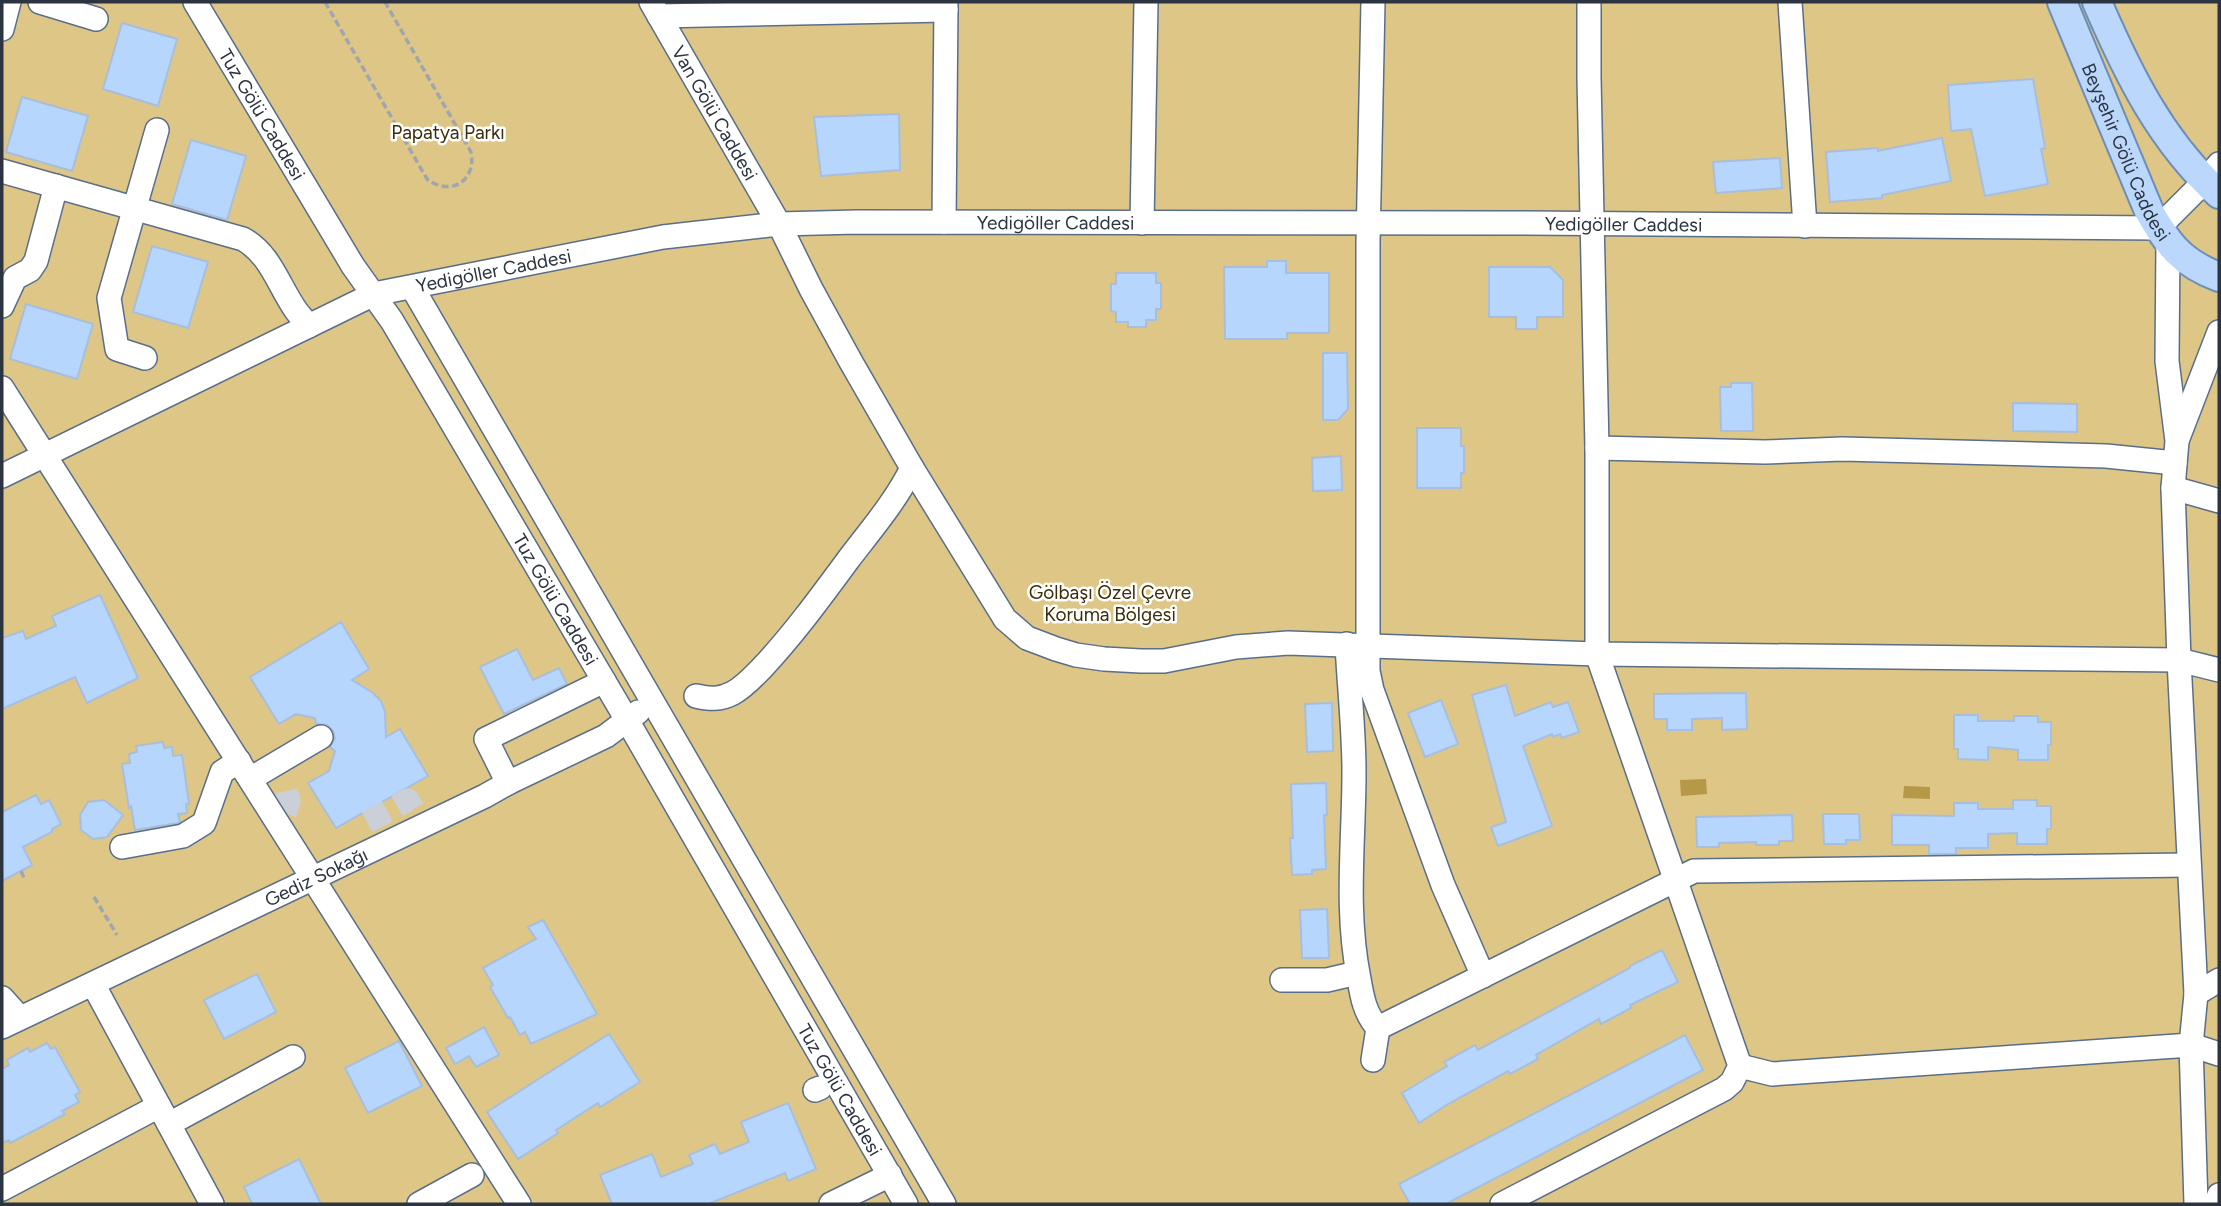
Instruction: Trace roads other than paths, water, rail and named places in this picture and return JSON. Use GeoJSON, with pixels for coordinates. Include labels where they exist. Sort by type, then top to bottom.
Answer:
{"type":"FeatureCollection","features":[{"type":"Feature","properties":{"kind":"main road","name":"Beyşehir Gölü Caddesi"},"geometry":{"type":"LineString","coordinates":[[2062,2],[2149,211],[2180,256],[2219,277]]}},
{"type":"Feature","properties":{"kind":"main road"},"geometry":{"type":"LineString","coordinates":[[2098,2],[2122,61],[2158,121],[2182,155],[2214,180]]}},
{"type":"Feature","properties":{"kind":"street"},"geometry":{"type":"LineString","coordinates":[[2,29],[9,2]]}},
{"type":"Feature","properties":{"kind":"street"},"geometry":{"type":"LineString","coordinates":[[40,2],[96,19]]}},
{"type":"Feature","properties":{"kind":"street","name":"Tuz Gölü Caddesi"},"geometry":{"type":"LineString","coordinates":[[195,2],[353,266],[392,321],[627,720],[906,1204]]}},
{"type":"Feature","properties":{"kind":"street"},"geometry":{"type":"LineString","coordinates":[[1142,223],[1146,2]]}},
{"type":"Feature","properties":{"kind":"street"},"geometry":{"type":"LineString","coordinates":[[1373,2],[1350,860],[1351,939],[1364,1006],[1378,1028]]}},
{"type":"Feature","properties":{"kind":"street"},"geometry":{"type":"LineString","coordinates":[[1503,1204],[1724,1088],[1732,1082],[1740,1066],[1597,654],[1597,448],[1588,78],[1589,2]]}},
{"type":"Feature","properties":{"kind":"street"},"geometry":{"type":"LineString","coordinates":[[1790,2],[1805,226]]}},
{"type":"Feature","properties":{"kind":"street"},"geometry":{"type":"LineString","coordinates":[[1792,35],[1807,2]]}},
{"type":"Feature","properties":{"kind":"street"},"geometry":{"type":"LineString","coordinates":[[655,9],[946,6],[944,222]]}},
{"type":"Feature","properties":{"kind":"street","name":"Van Gölü Caddesi"},"geometry":{"type":"LineString","coordinates":[[655,9],[779,224],[811,289],[912,468],[1005,619],[1027,638],[1036,642],[1076,655],[1140,661],[1164,661],[1236,647],[1288,643],[1597,654],[2179,660],[2219,670]]}},
{"type":"Feature","properties":{"kind":"street"},"geometry":{"type":"LineString","coordinates":[[145,358],[117,349],[109,298],[157,130]]}},
{"type":"Feature","properties":{"kind":"street"},"geometry":{"type":"LineString","coordinates":[[2,171],[251,243],[271,267],[295,309],[309,326]]}},
{"type":"Feature","properties":{"kind":"street"},"geometry":{"type":"LineString","coordinates":[[2196,1204],[2191,1045],[2196,995],[2179,660],[2173,488],[2176,452],[2167,361],[2163,235],[2214,180]]}},
{"type":"Feature","properties":{"kind":"street"},"geometry":{"type":"LineString","coordinates":[[2,306],[15,278],[30,270],[36,261],[56,186]]}},
{"type":"Feature","properties":{"kind":"street","name":"Yedigöller Caddesi"},"geometry":{"type":"LineString","coordinates":[[2,476],[374,294],[663,237],[779,224],[1592,223],[2163,235]]}},
{"type":"Feature","properties":{"kind":"street","name":"Tuz Gölü Caddesi"},"geometry":{"type":"LineString","coordinates":[[412,287],[944,1204]]}},
{"type":"Feature","properties":{"kind":"street"},"geometry":{"type":"LineString","coordinates":[[2176,452],[2219,333]]}},
{"type":"Feature","properties":{"kind":"street"},"geometry":{"type":"LineString","coordinates":[[2,388],[244,770],[280,816],[313,878],[519,1204]]}},
{"type":"Feature","properties":{"kind":"street"},"geometry":{"type":"LineString","coordinates":[[1597,448],[1765,452],[1842,449],[2106,456],[2176,452]]}},
{"type":"Feature","properties":{"kind":"street"},"geometry":{"type":"LineString","coordinates":[[696,696],[714,699],[731,695],[747,684],[810,612],[904,485],[912,468]]}},
{"type":"Feature","properties":{"kind":"street"},"geometry":{"type":"LineString","coordinates":[[2173,488],[2219,501]]}},
{"type":"Feature","properties":{"kind":"street"},"geometry":{"type":"LineString","coordinates":[[1357,644],[1443,885],[1483,976]]}},
{"type":"Feature","properties":{"kind":"street"},"geometry":{"type":"LineString","coordinates":[[508,783],[486,739],[604,681]]}},
{"type":"Feature","properties":{"kind":"street","name":"Gediz Sokağı"},"geometry":{"type":"LineString","coordinates":[[11,1022],[313,878],[419,819],[508,783],[606,736],[652,702]]}},
{"type":"Feature","properties":{"kind":"street"},"geometry":{"type":"LineString","coordinates":[[122,847],[183,836],[204,823],[222,772],[272,765],[321,737]]}},
{"type":"Feature","properties":{"kind":"street"},"geometry":{"type":"LineString","coordinates":[[1378,1028],[1694,871],[2188,865]]}},
{"type":"Feature","properties":{"kind":"street"},"geometry":{"type":"LineString","coordinates":[[1282,980],[1327,980],[1357,973]]}},
{"type":"Feature","properties":{"kind":"street"},"geometry":{"type":"LineString","coordinates":[[2196,995],[2219,980]]}},
{"type":"Feature","properties":{"kind":"street"},"geometry":{"type":"LineString","coordinates":[[93,984],[212,1204]]}},
{"type":"Feature","properties":{"kind":"street"},"geometry":{"type":"LineString","coordinates":[[2,998],[11,1022]]}},
{"type":"Feature","properties":{"kind":"street"},"geometry":{"type":"LineString","coordinates":[[1373,1060],[1378,1028]]}},
{"type":"Feature","properties":{"kind":"street"},"geometry":{"type":"LineString","coordinates":[[1740,1066],[1772,1074],[2191,1045],[2219,1054]]}},
{"type":"Feature","properties":{"kind":"street"},"geometry":{"type":"LineString","coordinates":[[2,1189],[293,1057]]}},
{"type":"Feature","properties":{"kind":"street"},"geometry":{"type":"LineString","coordinates":[[419,1204],[472,1175]]}},
{"type":"Feature","properties":{"kind":"street"},"geometry":{"type":"LineString","coordinates":[[831,1204],[890,1175]]}},
{"type":"Feature","properties":{"kind":"street"},"geometry":{"type":"LineString","coordinates":[[2216,1204],[2219,1195]]}},
{"type":"Feature","properties":{"kind":"tunnel"},"geometry":{"type":"LineString","coordinates":[[285,813],[289,802],[286,789]]}},
{"type":"Feature","properties":{"kind":"tunnel"},"geometry":{"type":"LineString","coordinates":[[367,822],[408,800],[414,811]]}},
{"type":"Feature","properties":{"kind":"park label","name":"Papatya Parkı"},"geometry":{"type":"Point","coordinates":[448,132]}},
{"type":"Feature","properties":{"kind":"park label","name":"Gölbaşı Özel Çevre Koruma Bölgesi"},"geometry":{"type":"Point","coordinates":[1110,603]}}]}
